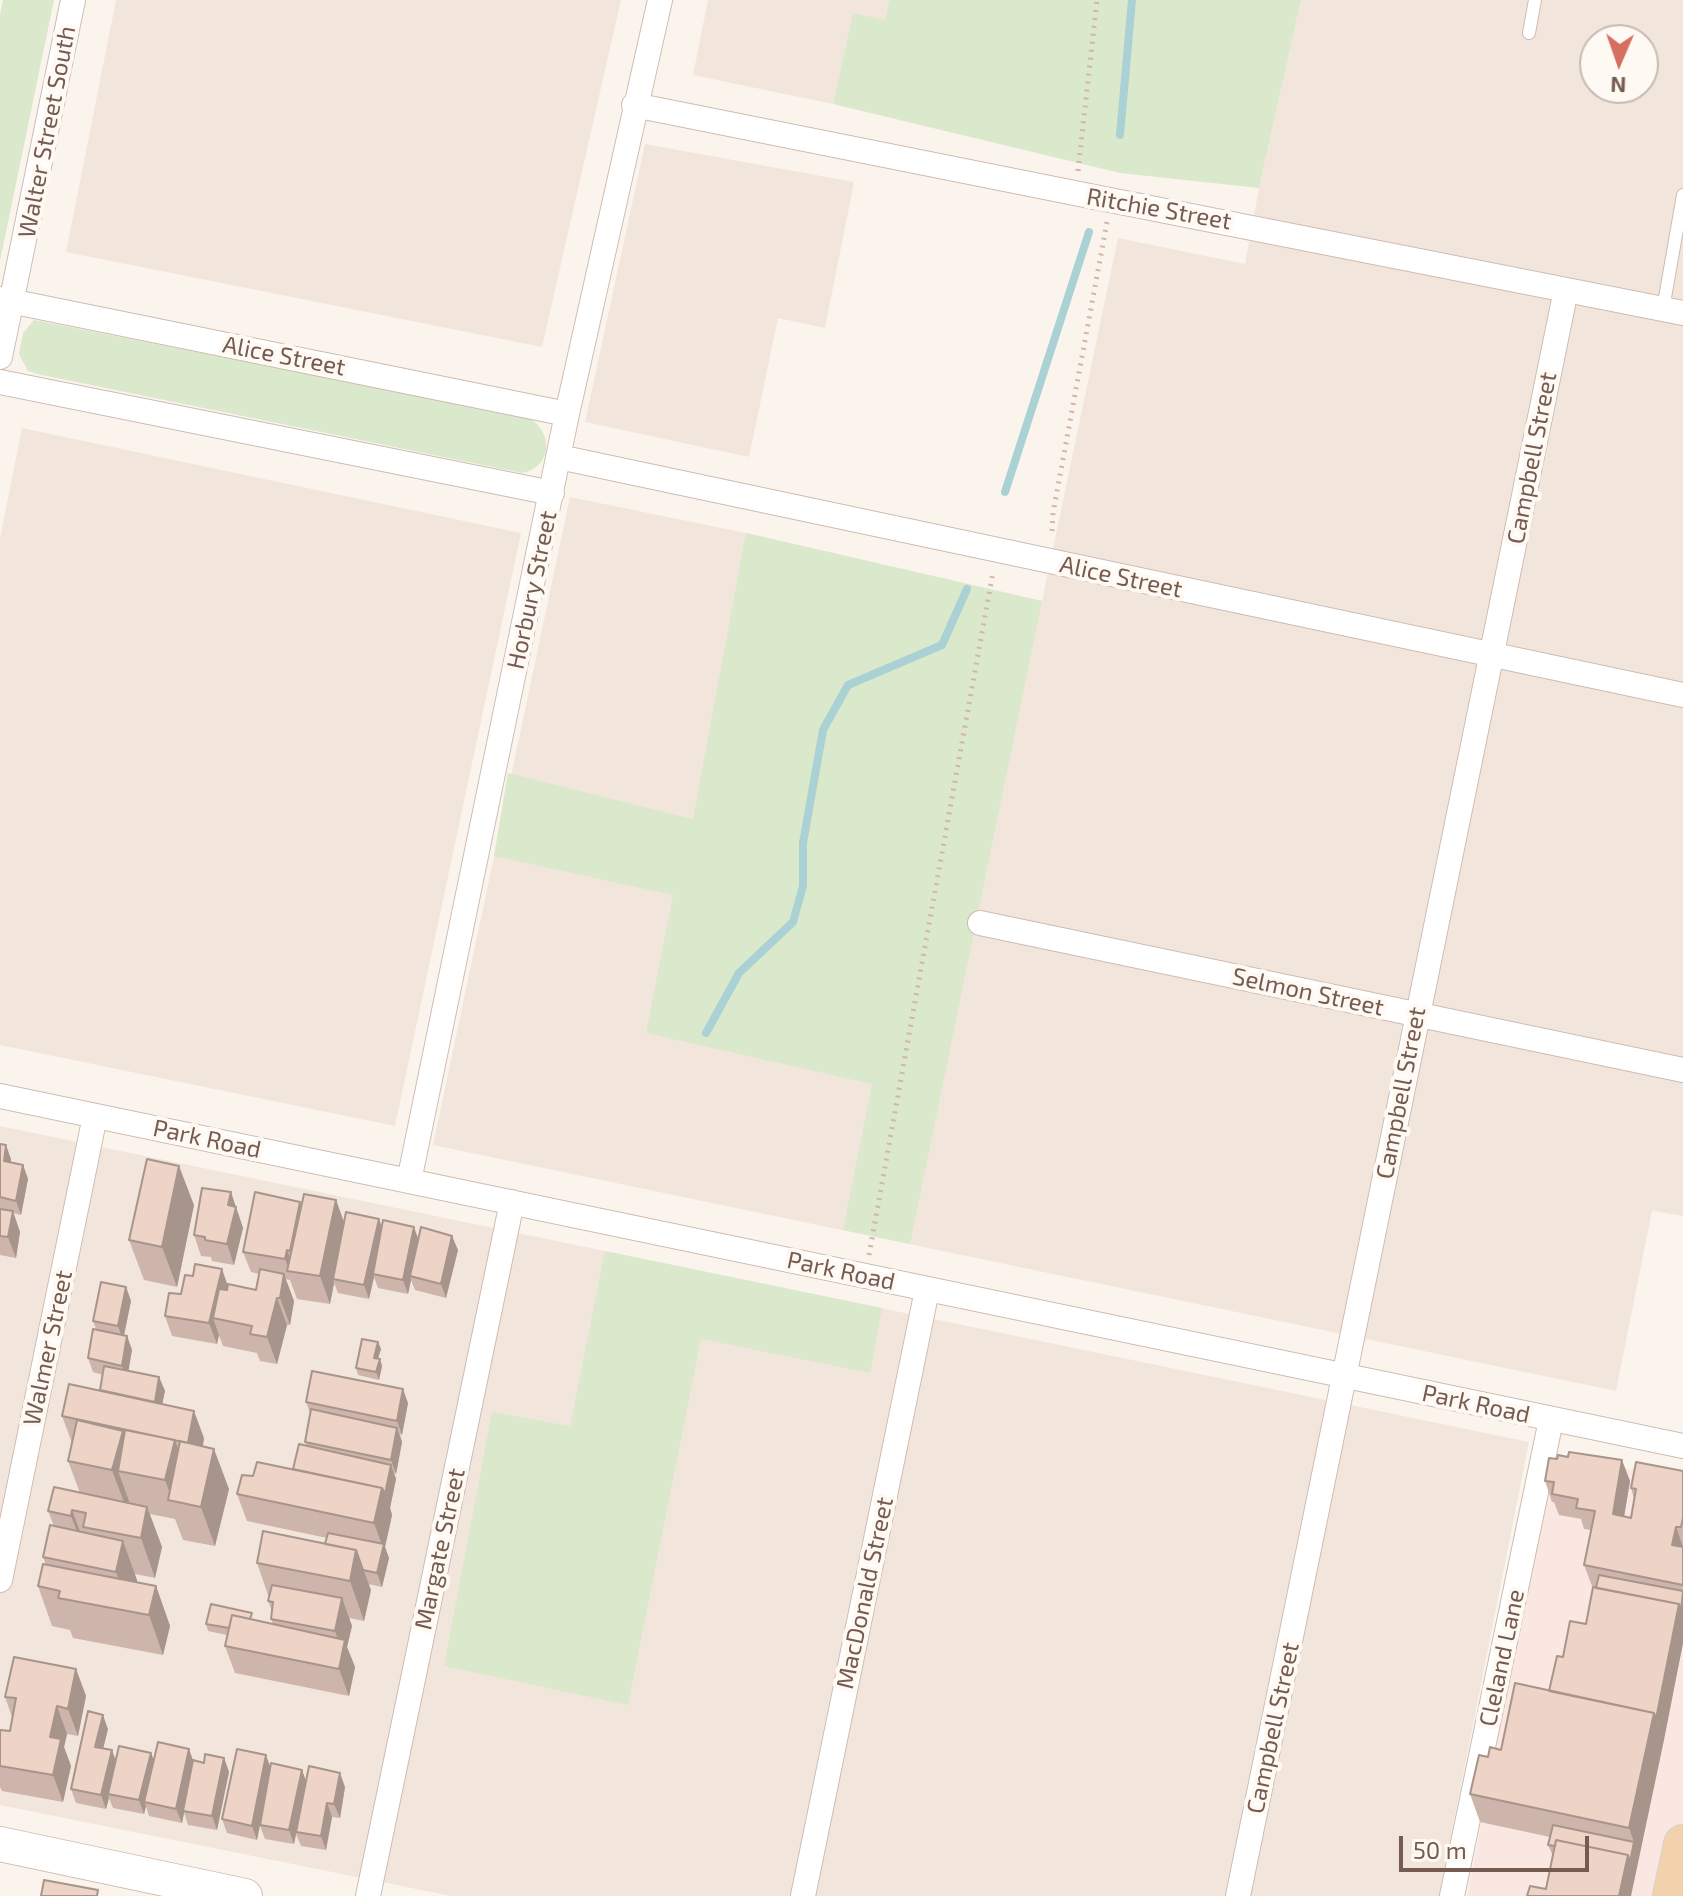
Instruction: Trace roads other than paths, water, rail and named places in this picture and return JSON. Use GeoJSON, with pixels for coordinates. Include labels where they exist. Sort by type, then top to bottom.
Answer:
{"type":"FeatureCollection","features":[{"type":"Feature","properties":{"kind":"main road"},"geometry":{"type":"LineString","coordinates":[[0,1844],[245,1896]]}},
{"type":"Feature","properties":{"kind":"main road"},"geometry":{"type":"LineString","coordinates":[[1672,1896],[1683,1844]]}},
{"type":"Feature","properties":{"kind":"street","name":"Walter Street South"},"geometry":{"type":"LineString","coordinates":[[0,357],[6,300],[73,0]]}},
{"type":"Feature","properties":{"kind":"street","name":"Horbury Street"},"geometry":{"type":"LineString","coordinates":[[409,1181],[567,414],[660,0]]}},
{"type":"Feature","properties":{"kind":"street","name":"Ritchie Street"},"geometry":{"type":"LineString","coordinates":[[634,105],[1673,311]]}},
{"type":"Feature","properties":{"kind":"street","name":"Campbell Street"},"geometry":{"type":"LineString","coordinates":[[1238,1896],[1566,290]]}},
{"type":"Feature","properties":{"kind":"street","name":"Alice Street"},"geometry":{"type":"LineString","coordinates":[[6,300],[567,414]]}},
{"type":"Feature","properties":{"kind":"street"},"geometry":{"type":"LineString","coordinates":[[0,382],[552,493]]}},
{"type":"Feature","properties":{"kind":"street","name":"Alice Street"},"geometry":{"type":"LineString","coordinates":[[559,457],[1683,695]]}},
{"type":"Feature","properties":{"kind":"street","name":"Selmon Street"},"geometry":{"type":"LineString","coordinates":[[980,923],[1683,1070]]}},
{"type":"Feature","properties":{"kind":"street","name":"Park Road"},"geometry":{"type":"LineString","coordinates":[[0,1096],[1683,1446]]}},
{"type":"Feature","properties":{"kind":"street","name":"Walmer Street"},"geometry":{"type":"LineString","coordinates":[[0,1580],[95,1116]]}},
{"type":"Feature","properties":{"kind":"street","name":"Margate Street"},"geometry":{"type":"LineString","coordinates":[[368,1896],[512,1202]]}},
{"type":"Feature","properties":{"kind":"street","name":"MacDonald Street"},"geometry":{"type":"LineString","coordinates":[[803,1896],[927,1290]]}},
{"type":"Feature","properties":{"kind":"street","name":"Cleland Lane"},"geometry":{"type":"LineString","coordinates":[[1452,1896],[1551,1420]]}},
{"type":"Feature","properties":{"kind":"lane"},"geometry":{"type":"LineString","coordinates":[[1529,33],[1535,0]]}},
{"type":"Feature","properties":{"kind":"lane"},"geometry":{"type":"LineString","coordinates":[[1673,311],[1683,195]]}},
{"type":"Feature","properties":{"kind":"waterway"},"geometry":{"type":"LineString","coordinates":[[1120,135],[1132,0]]}},
{"type":"Feature","properties":{"kind":"waterway"},"geometry":{"type":"LineString","coordinates":[[1005,492],[1089,232]]}},
{"type":"Feature","properties":{"kind":"waterway"},"geometry":{"type":"LineString","coordinates":[[706,1033],[739,973],[793,922],[803,886],[803,843],[823,730],[848,685],[942,645],[967,589]]}}]}
